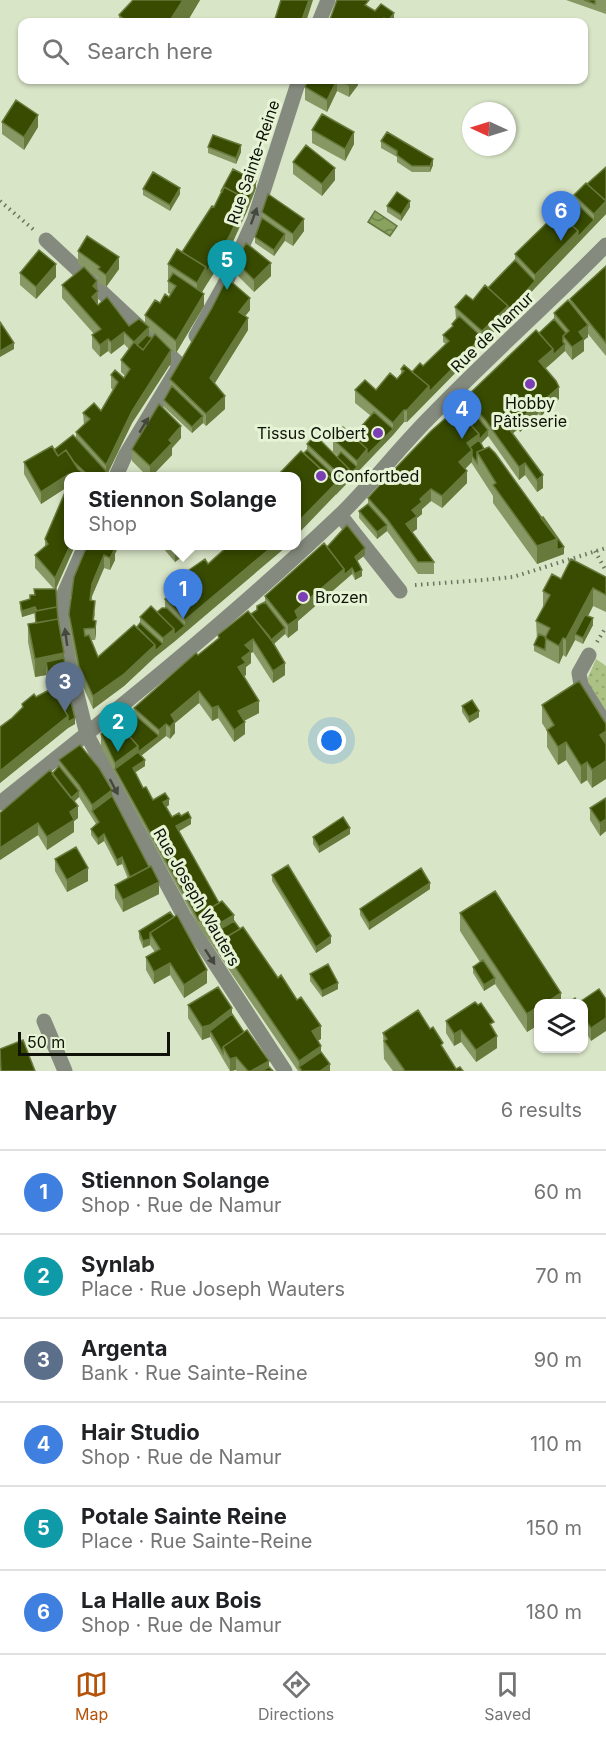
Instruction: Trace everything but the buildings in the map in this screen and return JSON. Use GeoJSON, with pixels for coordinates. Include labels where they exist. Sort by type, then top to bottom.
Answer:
{"type":"FeatureCollection","features":[{"type":"Feature","properties":{"kind":"street"},"geometry":{"type":"LineString","coordinates":[[321,18],[328,0]]}},
{"type":"Feature","properties":{"kind":"street","name":"Rue Sainte-Reine"},"geometry":{"type":"LineString","coordinates":[[118,472],[125,456],[186,355],[227,280],[254,220],[298,84]]}},
{"type":"Feature","properties":{"kind":"street"},"geometry":{"type":"LineString","coordinates":[[46,240],[186,355]]}},
{"type":"Feature","properties":{"kind":"street","name":"Rue de Namur"},"geometry":{"type":"LineString","coordinates":[[301,550],[340,514],[431,416],[606,245]]}},
{"type":"Feature","properties":{"kind":"street"},"geometry":{"type":"LineString","coordinates":[[340,514],[398,589]]}},
{"type":"Feature","properties":{"kind":"street"},"geometry":{"type":"LineString","coordinates":[[83,550],[63,596],[64,628],[70,666],[87,735]]}},
{"type":"Feature","properties":{"kind":"street","name":"Rue de Namur"},"geometry":{"type":"LineString","coordinates":[[0,803],[87,735],[301,550]]}},
{"type":"Feature","properties":{"kind":"street"},"geometry":{"type":"LineString","coordinates":[[589,655],[579,673],[581,685],[606,725]]}},
{"type":"Feature","properties":{"kind":"street","name":"Rue Joseph Wauters"},"geometry":{"type":"LineString","coordinates":[[87,735],[183,916],[285,1071]]}},
{"type":"Feature","properties":{"kind":"street"},"geometry":{"type":"LineString","coordinates":[[45,1021],[65,1071]]}},
{"type":"Feature","properties":{"kind":"path"},"geometry":{"type":"LineString","coordinates":[[0,201],[46,240]]}},
{"type":"Feature","properties":{"kind":"path"},"geometry":{"type":"LineString","coordinates":[[398,589],[513,577],[606,548]]}},
{"type":"Feature","properties":{"kind":"path"},"geometry":{"type":"LineString","coordinates":[[595,551],[606,571]]}},
{"type":"Feature","properties":{"kind":"shaded area"},"geometry":{"type":"Polygon","coordinates":[[[596,659],[606,666],[606,714],[585,684],[596,659]]]}},
{"type":"Feature","properties":{"kind":"water"},"geometry":{"type":"Polygon","coordinates":[[[375,211],[397,226],[390,236],[368,222],[375,211]]]}},
{"type":"Feature","properties":{"kind":"place","name":"La Halle aux Bois"},"geometry":{"type":"Point","coordinates":[561,241]}},
{"type":"Feature","properties":{"kind":"place","name":"Potale Sainte Reine"},"geometry":{"type":"Point","coordinates":[227,290]}},
{"type":"Feature","properties":{"kind":"place","name":"Hobby Pâtisserie"},"geometry":{"type":"Point","coordinates":[530,384]}},
{"type":"Feature","properties":{"kind":"place","name":"Tissus Colbert"},"geometry":{"type":"Point","coordinates":[378,433]}},
{"type":"Feature","properties":{"kind":"place","name":"Hair Studio"},"geometry":{"type":"Point","coordinates":[462,439]}},
{"type":"Feature","properties":{"kind":"place","name":"Confortbed"},"geometry":{"type":"Point","coordinates":[321,476]}},
{"type":"Feature","properties":{"kind":"place","name":"Brozen"},"geometry":{"type":"Point","coordinates":[303,597]}},
{"type":"Feature","properties":{"kind":"place","name":"Stiennon Solange"},"geometry":{"type":"Point","coordinates":[183,619]}},
{"type":"Feature","properties":{"kind":"place","name":"Argenta"},"geometry":{"type":"Point","coordinates":[65,712]}},
{"type":"Feature","properties":{"kind":"place","name":"Synlab"},"geometry":{"type":"Point","coordinates":[118,752]}}]}
